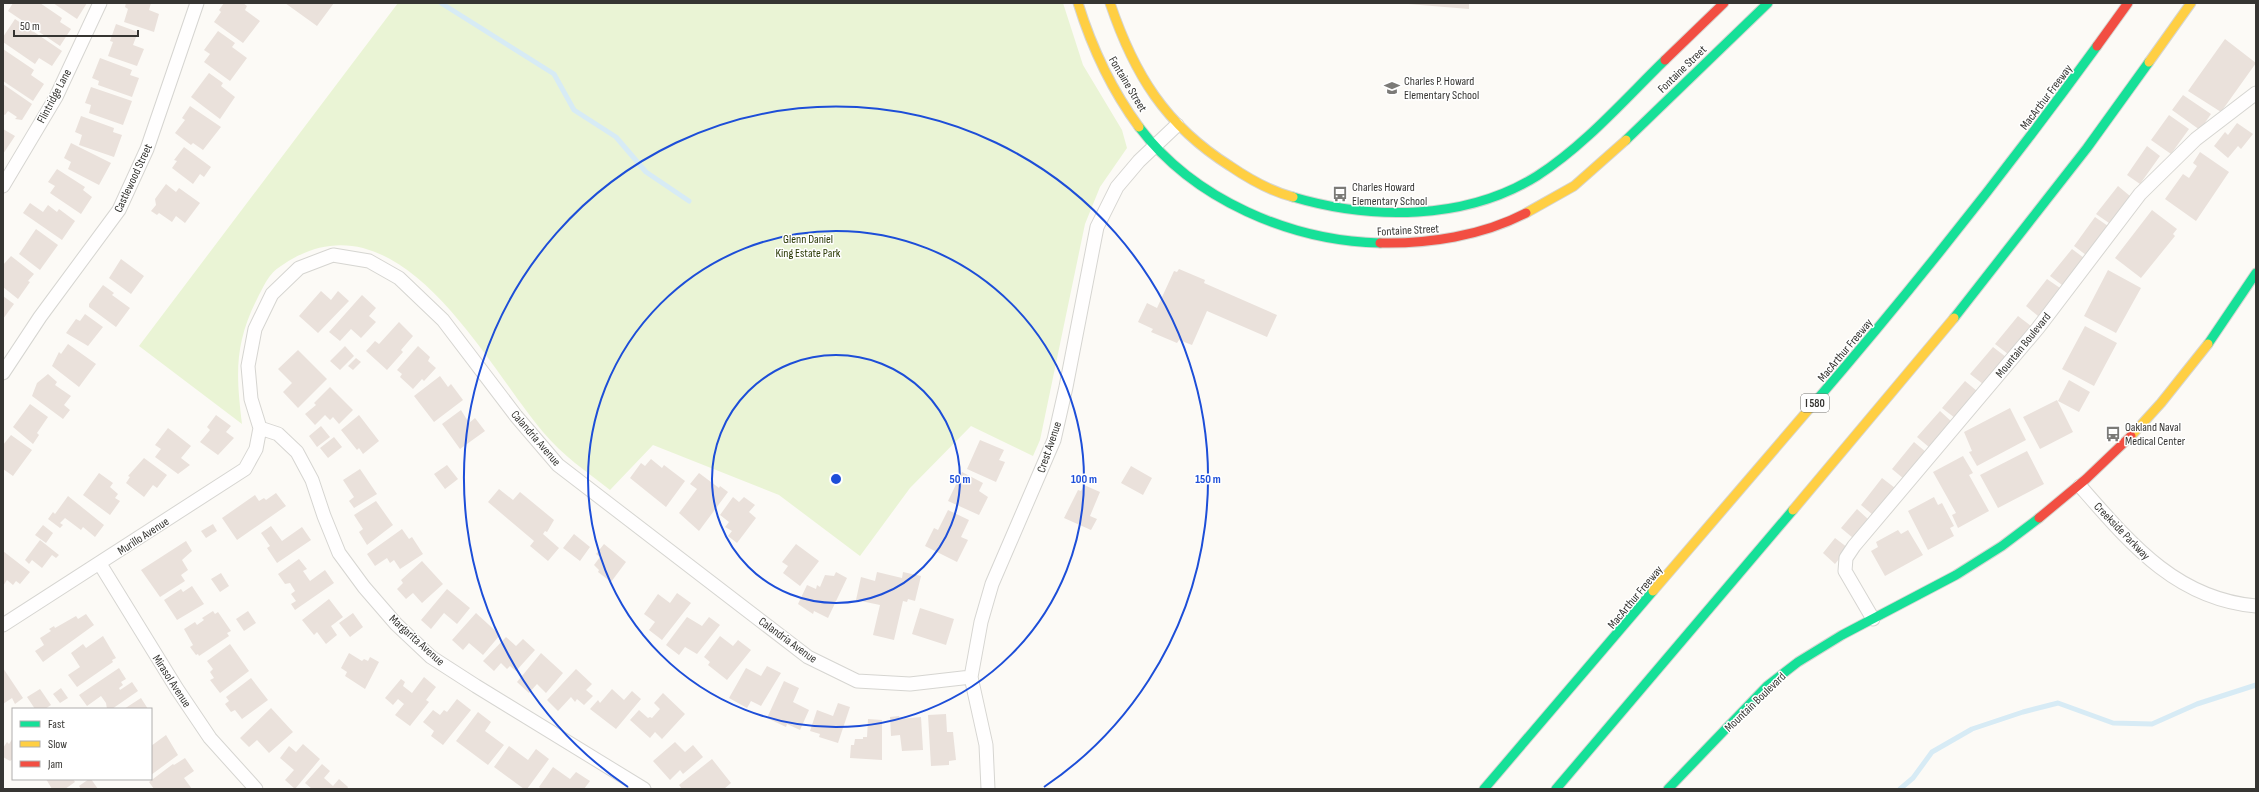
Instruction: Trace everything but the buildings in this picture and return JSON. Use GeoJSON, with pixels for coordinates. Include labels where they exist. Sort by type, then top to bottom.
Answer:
{"type":"FeatureCollection","features":[{"type":"Feature","properties":{"kind":"main road","name":"Fontaine Street"},"geometry":{"type":"LineString","coordinates":[[1078,3],[1104,72],[1126,108],[1155,146],[1179,168],[1214,194],[1246,212],[1286,228],[1320,237],[1362,243],[1394,245],[1435,242],[1470,234],[1535,209],[1568,191],[1661,107],[1768,3]]}},
{"type":"Feature","properties":{"kind":"main road","name":"Fontaine Street"},"geometry":{"type":"LineString","coordinates":[[1110,3],[1130,57],[1150,90],[1177,125],[1198,145],[1230,169],[1259,186],[1297,200],[1328,208],[1366,213],[1399,213],[1463,204],[1522,183],[1552,165],[1579,144],[1724,3]]}},
{"type":"Feature","properties":{"kind":"main road","name":"MacArthur Freeway"},"geometry":{"type":"LineString","coordinates":[[1484,789],[1574,687],[1900,304],[2044,120],[2128,3]]}},
{"type":"Feature","properties":{"kind":"main road"},"geometry":{"type":"LineString","coordinates":[[1556,789],[1939,338],[2087,148],[2190,3]]}},
{"type":"Feature","properties":{"kind":"main road","name":"Mountain Boulevard"},"geometry":{"type":"LineString","coordinates":[[1668,789],[1776,678],[1836,639],[1954,576],[1994,552],[2038,521],[2080,486],[2124,444],[2175,385],[2235,306],[2256,272]]}},
{"type":"Feature","properties":{"kind":"street","name":"Flintridge Lane"},"geometry":{"type":"LineString","coordinates":[[3,186],[56,97],[100,3]]}},
{"type":"Feature","properties":{"kind":"street","name":"Castlewood Street"},"geometry":{"type":"LineString","coordinates":[[3,373],[40,317],[119,210],[147,149],[197,3]]}},
{"type":"Feature","properties":{"kind":"street","name":"Mountain Boulevard"},"geometry":{"type":"LineString","coordinates":[[1873,619],[1845,571],[1846,558],[1854,546],[2038,328],[2140,194],[2196,139],[2256,93]]}},
{"type":"Feature","properties":{"kind":"street","name":"Crest Avenue"},"geometry":{"type":"LineString","coordinates":[[988,789],[986,745],[971,677],[974,650],[992,584],[1054,440],[1066,387],[1097,227],[1116,187],[1177,125]]}},
{"type":"Feature","properties":{"kind":"street","name":"Calandria Avenue"},"geometry":{"type":"LineString","coordinates":[[260,428],[252,399],[248,366],[255,329],[272,294],[299,268],[333,255],[369,261],[399,278],[443,320],[516,416],[558,465],[808,657],[857,681],[910,684],[971,677]]}},
{"type":"Feature","properties":{"kind":"street","name":"Murillo Avenue"},"geometry":{"type":"LineString","coordinates":[[3,625],[100,564],[245,469],[256,449],[260,428]]}},
{"type":"Feature","properties":{"kind":"street","name":"Margarita Avenue"},"geometry":{"type":"LineString","coordinates":[[260,428],[278,434],[297,452],[312,480],[324,516],[339,553],[364,587],[396,624],[431,657],[644,789]]}},
{"type":"Feature","properties":{"kind":"street","name":"Creekside Parkway"},"geometry":{"type":"LineString","coordinates":[[2080,486],[2148,559],[2163,570],[2184,584],[2233,604],[2256,606]]}},
{"type":"Feature","properties":{"kind":"street","name":"Mirasol Avenue"},"geometry":{"type":"LineString","coordinates":[[100,564],[177,689],[210,738],[256,789]]}},
{"type":"Feature","properties":{"kind":"green space","name":"Glenn Daniel King Estate Park"},"geometry":{"type":"Polygon","coordinates":[[[398,3],[1063,3],[1083,65],[1122,130],[1127,148],[1100,187],[1085,224],[1040,440],[1033,456],[971,426],[910,488],[860,556],[779,495],[653,445],[610,490],[575,463],[550,440],[465,328],[434,293],[400,265],[364,248],[325,247],[284,264],[268,278],[250,314],[241,345],[238,374],[242,424],[139,346],[398,3]]]}},
{"type":"Feature","properties":{"kind":"waterway"},"geometry":{"type":"LineString","coordinates":[[441,3],[554,74],[574,110],[616,137],[646,172],[689,201]]}},
{"type":"Feature","properties":{"kind":"waterway"},"geometry":{"type":"LineString","coordinates":[[1900,789],[1913,778],[1932,752],[1972,729],[2023,712],[2058,703],[2113,723],[2152,724],[2197,704],[2256,685]]}},
{"type":"Feature","properties":{"kind":"traffic: fast"},"geometry":{"type":"LineString","coordinates":[[1626,140],[1768,3]]}},
{"type":"Feature","properties":{"kind":"traffic: fast"},"geometry":{"type":"LineString","coordinates":[[1809,409],[1921,276],[1993,185],[2097,46]]}},
{"type":"Feature","properties":{"kind":"traffic: fast"},"geometry":{"type":"LineString","coordinates":[[1293,197],[1323,205],[1354,210],[1417,212],[1479,202],[1509,191],[1537,176],[1555,164],[1604,121],[1665,60]]}},
{"type":"Feature","properties":{"kind":"traffic: fast"},"geometry":{"type":"LineString","coordinates":[[1954,318],[2087,148],[2149,62]]}},
{"type":"Feature","properties":{"kind":"traffic: fast"},"geometry":{"type":"LineString","coordinates":[[1139,127],[1161,153],[1187,176],[1216,195],[1247,212],[1279,225],[1313,234],[1346,240],[1380,243]]}},
{"type":"Feature","properties":{"kind":"traffic: fast"},"geometry":{"type":"LineString","coordinates":[[2208,344],[2256,273]]}},
{"type":"Feature","properties":{"kind":"traffic: fast"},"geometry":{"type":"LineString","coordinates":[[1556,789],[1793,510]]}},
{"type":"Feature","properties":{"kind":"traffic: fast"},"geometry":{"type":"LineString","coordinates":[[1668,789],[1767,686],[1798,662],[1842,635],[1956,575],[2002,546],[2039,518]]}},
{"type":"Feature","properties":{"kind":"traffic: fast"},"geometry":{"type":"LineString","coordinates":[[1484,789],[1653,591]]}},
{"type":"Feature","properties":{"kind":"traffic: slow"},"geometry":{"type":"LineString","coordinates":[[1078,3],[1083,20],[1103,68],[1129,113],[1139,127]]}},
{"type":"Feature","properties":{"kind":"traffic: slow"},"geometry":{"type":"LineString","coordinates":[[1110,3],[1119,29],[1141,75],[1170,115],[1187,133],[1207,150],[1237,171],[1268,188],[1293,197]]}},
{"type":"Feature","properties":{"kind":"traffic: slow"},"geometry":{"type":"LineString","coordinates":[[2149,62],[2191,3]]}},
{"type":"Feature","properties":{"kind":"traffic: slow"},"geometry":{"type":"LineString","coordinates":[[1526,213],[1574,186],[1626,140]]}},
{"type":"Feature","properties":{"kind":"traffic: slow"},"geometry":{"type":"LineString","coordinates":[[1793,510],[1954,318]]}},
{"type":"Feature","properties":{"kind":"traffic: slow"},"geometry":{"type":"LineString","coordinates":[[2131,436],[2161,403],[2208,344]]}},
{"type":"Feature","properties":{"kind":"traffic: slow"},"geometry":{"type":"LineString","coordinates":[[1653,591],[1809,409]]}},
{"type":"Feature","properties":{"kind":"traffic: jam"},"geometry":{"type":"LineString","coordinates":[[1665,60],[1724,3]]}},
{"type":"Feature","properties":{"kind":"traffic: jam"},"geometry":{"type":"LineString","coordinates":[[2097,46],[2128,3]]}},
{"type":"Feature","properties":{"kind":"traffic: jam"},"geometry":{"type":"LineString","coordinates":[[1380,243],[1417,242],[1454,237],[1491,228],[1526,213]]}},
{"type":"Feature","properties":{"kind":"traffic: jam"},"geometry":{"type":"LineString","coordinates":[[2039,518],[2086,479],[2131,436]]}},
{"type":"Feature","properties":{"kind":"place","name":"Charles P. Howard Elementary School"},"geometry":{"type":"Point","coordinates":[1392,88]}},
{"type":"Feature","properties":{"kind":"place","name":"Charles Howard Elementary School"},"geometry":{"type":"Point","coordinates":[1340,194]}},
{"type":"Feature","properties":{"kind":"place","name":"Oakland Naval Medical Center"},"geometry":{"type":"Point","coordinates":[2113,434]}}]}
